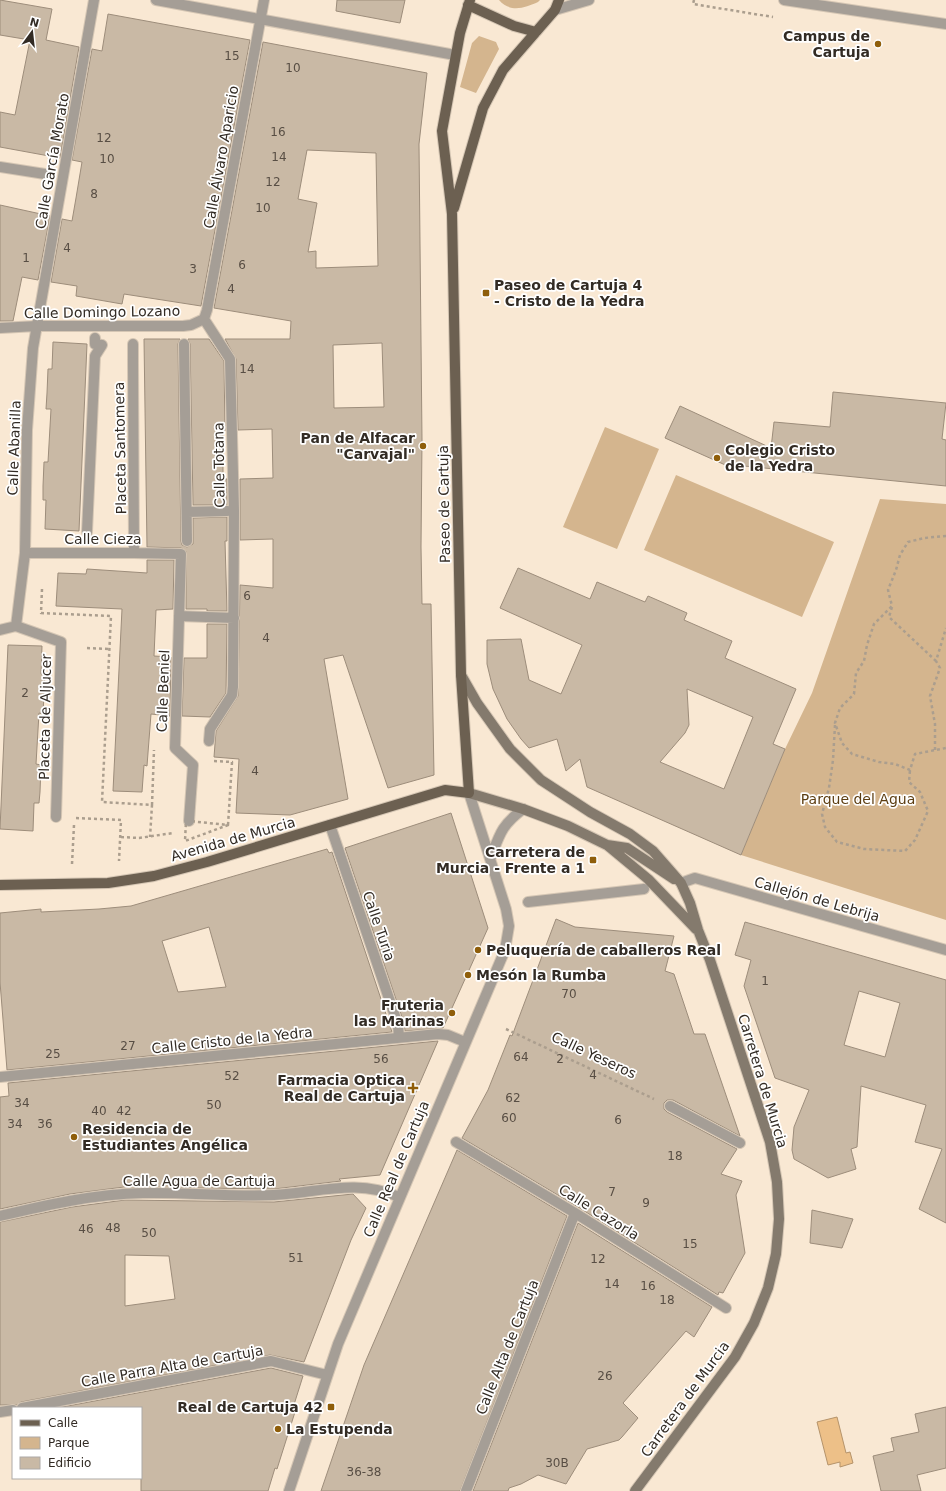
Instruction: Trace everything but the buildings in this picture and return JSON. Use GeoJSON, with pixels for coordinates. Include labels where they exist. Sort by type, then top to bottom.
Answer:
{"type":"FeatureCollection","features":[{"type":"Feature","properties":{"kind":"main road","name":"Paseo de Cartuja"},"geometry":{"type":"LineString","coordinates":[[452,214],[483,108],[504,70],[555,10],[559,0]]}},
{"type":"Feature","properties":{"kind":"main road","name":"Paseo de Cartuja"},"geometry":{"type":"LineString","coordinates":[[469,2],[455,55],[442,131],[452,214],[461,675],[469,793]]}},
{"type":"Feature","properties":{"kind":"main road"},"geometry":{"type":"LineString","coordinates":[[469,2],[514,26],[536,32]]}},
{"type":"Feature","properties":{"kind":"main road","name":"Carretera de Murcia"},"geometry":{"type":"LineString","coordinates":[[461,675],[477,703],[510,749],[541,780],[600,818],[630,834],[654,851],[681,883],[690,903],[698,930],[710,960],[770,1142],[777,1189],[779,1219],[776,1254],[768,1288],[757,1316],[735,1358],[635,1491]]}},
{"type":"Feature","properties":{"kind":"main road","name":"Avenida de Murcia"},"geometry":{"type":"LineString","coordinates":[[0,885],[108,883],[154,876],[207,862],[445,790],[469,793]]}},
{"type":"Feature","properties":{"kind":"main road","name":"Carretera de Murcia"},"geometry":{"type":"LineString","coordinates":[[469,793],[523,808],[568,826],[607,845],[648,879],[698,930]]}},
{"type":"Feature","properties":{"kind":"main road","name":"Carretera de Murcia"},"geometry":{"type":"LineString","coordinates":[[607,845],[627,848],[681,883]]}},
{"type":"Feature","properties":{"kind":"street","name":"Calle García Morato"},"geometry":{"type":"LineString","coordinates":[[37,326],[94,0]]}},
{"type":"Feature","properties":{"kind":"street"},"geometry":{"type":"LineString","coordinates":[[156,0],[455,55]]}},
{"type":"Feature","properties":{"kind":"street","name":"Calle Álvaro Aparicio"},"geometry":{"type":"LineString","coordinates":[[204,320],[264,0]]}},
{"type":"Feature","properties":{"kind":"street"},"geometry":{"type":"LineString","coordinates":[[555,10],[589,0]]}},
{"type":"Feature","properties":{"kind":"street"},"geometry":{"type":"LineString","coordinates":[[784,0],[946,24]]}},
{"type":"Feature","properties":{"kind":"street"},"geometry":{"type":"LineString","coordinates":[[0,167],[45,174]]}},
{"type":"Feature","properties":{"kind":"street","name":"Calle Domingo Lozano"},"geometry":{"type":"LineString","coordinates":[[0,328],[37,326],[183,326],[191,325],[204,320]]}},
{"type":"Feature","properties":{"kind":"street","name":"Calle Totana"},"geometry":{"type":"LineString","coordinates":[[204,320],[230,358],[234,618],[232,695],[210,729],[209,741]]}},
{"type":"Feature","properties":{"kind":"street","name":"Calle Abanilla"},"geometry":{"type":"LineString","coordinates":[[16,626],[25,553],[27,430],[33,348],[37,326]]}},
{"type":"Feature","properties":{"kind":"street","name":"Placeta Santomera"},"geometry":{"type":"LineString","coordinates":[[87,532],[95,356],[102,345],[95,344],[95,338]]}},
{"type":"Feature","properties":{"kind":"street","name":"Placeta Santomera"},"geometry":{"type":"LineString","coordinates":[[133,344],[134,553]]}},
{"type":"Feature","properties":{"kind":"street"},"geometry":{"type":"LineString","coordinates":[[184,344],[187,541]]}},
{"type":"Feature","properties":{"kind":"street"},"geometry":{"type":"LineString","coordinates":[[187,512],[227,511]]}},
{"type":"Feature","properties":{"kind":"street","name":"Calle Cieza"},"geometry":{"type":"LineString","coordinates":[[25,553],[181,554]]}},
{"type":"Feature","properties":{"kind":"street","name":"Calle Beniel"},"geometry":{"type":"LineString","coordinates":[[181,554],[175,748],[193,765],[188,826]]}},
{"type":"Feature","properties":{"kind":"street"},"geometry":{"type":"LineString","coordinates":[[179,616],[234,618]]}},
{"type":"Feature","properties":{"kind":"street"},"geometry":{"type":"LineString","coordinates":[[0,630],[16,626]]}},
{"type":"Feature","properties":{"kind":"street","name":"Placeta de Aljucer"},"geometry":{"type":"LineString","coordinates":[[16,626],[61,642],[56,817]]}},
{"type":"Feature","properties":{"kind":"street","name":"Calle Real de Cartuja"},"geometry":{"type":"LineString","coordinates":[[290,1491],[327,1375],[399,1197],[505,950],[509,926],[506,909],[491,857],[484,842],[469,793]]}},
{"type":"Feature","properties":{"kind":"street"},"geometry":{"type":"LineString","coordinates":[[491,857],[501,830],[512,817],[523,808]]}},
{"type":"Feature","properties":{"kind":"street","name":"Calle Turia"},"geometry":{"type":"LineString","coordinates":[[330,825],[398,1025],[399,1037]]}},
{"type":"Feature","properties":{"kind":"street","name":"Callejón de Lebrija"},"geometry":{"type":"LineString","coordinates":[[681,883],[695,878],[946,950]]}},
{"type":"Feature","properties":{"kind":"street"},"geometry":{"type":"LineString","coordinates":[[528,902],[644,889]]}},
{"type":"Feature","properties":{"kind":"street","name":"Calle Cristo de la Yedra"},"geometry":{"type":"LineString","coordinates":[[0,1077],[438,1034],[448,1035],[465,1042]]}},
{"type":"Feature","properties":{"kind":"street"},"geometry":{"type":"LineString","coordinates":[[670,1106],[740,1143]]}},
{"type":"Feature","properties":{"kind":"street","name":"Calle Cazorla"},"geometry":{"type":"LineString","coordinates":[[456,1142],[575,1213],[726,1308]]}},
{"type":"Feature","properties":{"kind":"street","name":"Calle Agua de Cartuja"},"geometry":{"type":"LineString","coordinates":[[0,1216],[69,1200],[143,1193],[274,1195],[356,1186],[386,1192],[399,1197]]}},
{"type":"Feature","properties":{"kind":"street","name":"Calle Alta de Cartuja"},"geometry":{"type":"LineString","coordinates":[[466,1491],[575,1213]]}},
{"type":"Feature","properties":{"kind":"street","name":"Calle Parra Alta de Cartuja"},"geometry":{"type":"LineString","coordinates":[[27,1407],[270,1361],[327,1375]]}},
{"type":"Feature","properties":{"kind":"street"},"geometry":{"type":"LineString","coordinates":[[0,1412],[12,1410]]}},
{"type":"Feature","properties":{"kind":"path"},"geometry":{"type":"LineString","coordinates":[[935,750],[935,724],[930,696],[940,668],[936,661],[889,617],[892,606],[888,590],[900,555],[908,542],[924,538],[946,536]]}},
{"type":"Feature","properties":{"kind":"path"},"geometry":{"type":"LineString","coordinates":[[43,585],[41,613],[111,616],[102,802],[152,805]]}},
{"type":"Feature","properties":{"kind":"path"},"geometry":{"type":"LineString","coordinates":[[892,606],[874,624],[866,645],[864,661],[856,673],[854,694],[840,708],[835,723],[833,760],[822,814],[825,827],[837,842],[864,850],[905,851],[915,840],[928,811],[920,792],[909,782],[910,770],[915,754],[946,748]]}},
{"type":"Feature","properties":{"kind":"path"},"geometry":{"type":"LineString","coordinates":[[936,661],[946,628]]}},
{"type":"Feature","properties":{"kind":"path"},"geometry":{"type":"LineString","coordinates":[[87,648],[110,649]]}},
{"type":"Feature","properties":{"kind":"path"},"geometry":{"type":"LineString","coordinates":[[835,723],[842,743],[852,754],[879,762],[895,764],[910,770]]}},
{"type":"Feature","properties":{"kind":"path"},"geometry":{"type":"LineString","coordinates":[[209,741],[213,742],[213,760],[232,762],[228,825]]}},
{"type":"Feature","properties":{"kind":"path"},"geometry":{"type":"LineString","coordinates":[[150,837],[154,749]]}},
{"type":"Feature","properties":{"kind":"path"},"geometry":{"type":"LineString","coordinates":[[72,867],[74,818],[121,820],[119,864]]}},
{"type":"Feature","properties":{"kind":"path"},"geometry":{"type":"LineString","coordinates":[[121,837],[150,837],[188,826]]}},
{"type":"Feature","properties":{"kind":"path","name":"Calle Yeseros"},"geometry":{"type":"LineString","coordinates":[[506,1028],[670,1106]]}},
{"type":"Feature","properties":{"kind":"green space"},"geometry":{"type":"Polygon","coordinates":[[[499,0],[540,0],[528,6],[513,8],[508,7],[499,0]]]}},
{"type":"Feature","properties":{"kind":"green space"},"geometry":{"type":"Polygon","coordinates":[[[479,36],[496,42],[499,49],[476,93],[460,87],[472,43],[479,36]]]}},
{"type":"Feature","properties":{"kind":"green space"},"geometry":{"type":"Polygon","coordinates":[[[605,427],[659,449],[617,549],[563,527],[605,427]]]}},
{"type":"Feature","properties":{"kind":"green space"},"geometry":{"type":"Polygon","coordinates":[[[676,475],[834,542],[802,617],[644,550],[676,475]]]}},
{"type":"Feature","properties":{"kind":"green space","name":"Parque del Agua"},"geometry":{"type":"Polygon","coordinates":[[[880,499],[946,504],[946,920],[741,855],[785,749],[812,693],[880,499]]]}},
{"type":"Feature","properties":{"kind":"shaded area"},"geometry":{"type":"Polygon","coordinates":[[[837,1417],[846,1453],[850,1452],[853,1463],[840,1467],[840,1462],[828,1465],[817,1422],[837,1417]]]}},
{"type":"Feature","properties":{"kind":"place","name":"Campus de Cartuja"},"geometry":{"type":"Point","coordinates":[878,44]}},
{"type":"Feature","properties":{"kind":"place","name":"Paseo de Cartuja 4 - Cristo de la Yedra"},"geometry":{"type":"Point","coordinates":[486,293]}},
{"type":"Feature","properties":{"kind":"place","name":"Pan de Alfacar \"Carvajal\""},"geometry":{"type":"Point","coordinates":[423,446]}},
{"type":"Feature","properties":{"kind":"place","name":"Colegio Cristo de la Yedra"},"geometry":{"type":"Point","coordinates":[717,458]}},
{"type":"Feature","properties":{"kind":"place","name":"Carretera de Murcia - Frente a 1"},"geometry":{"type":"Point","coordinates":[593,860]}},
{"type":"Feature","properties":{"kind":"place","name":"Peluquería de caballeros Real"},"geometry":{"type":"Point","coordinates":[478,950]}},
{"type":"Feature","properties":{"kind":"place","name":"Mesón la Rumba"},"geometry":{"type":"Point","coordinates":[468,975]}},
{"type":"Feature","properties":{"kind":"place","name":"Fruteria las Marinas"},"geometry":{"type":"Point","coordinates":[452,1013]}},
{"type":"Feature","properties":{"kind":"place","name":"Farmacia Optica Real de Cartuja"},"geometry":{"type":"Point","coordinates":[413,1088]}},
{"type":"Feature","properties":{"kind":"place","name":"Residencia de Estudiantes Angélica"},"geometry":{"type":"Point","coordinates":[74,1137]}},
{"type":"Feature","properties":{"kind":"place","name":"Real de Cartuja 42"},"geometry":{"type":"Point","coordinates":[331,1407]}},
{"type":"Feature","properties":{"kind":"place","name":"La Estupenda"},"geometry":{"type":"Point","coordinates":[278,1429]}}]}
